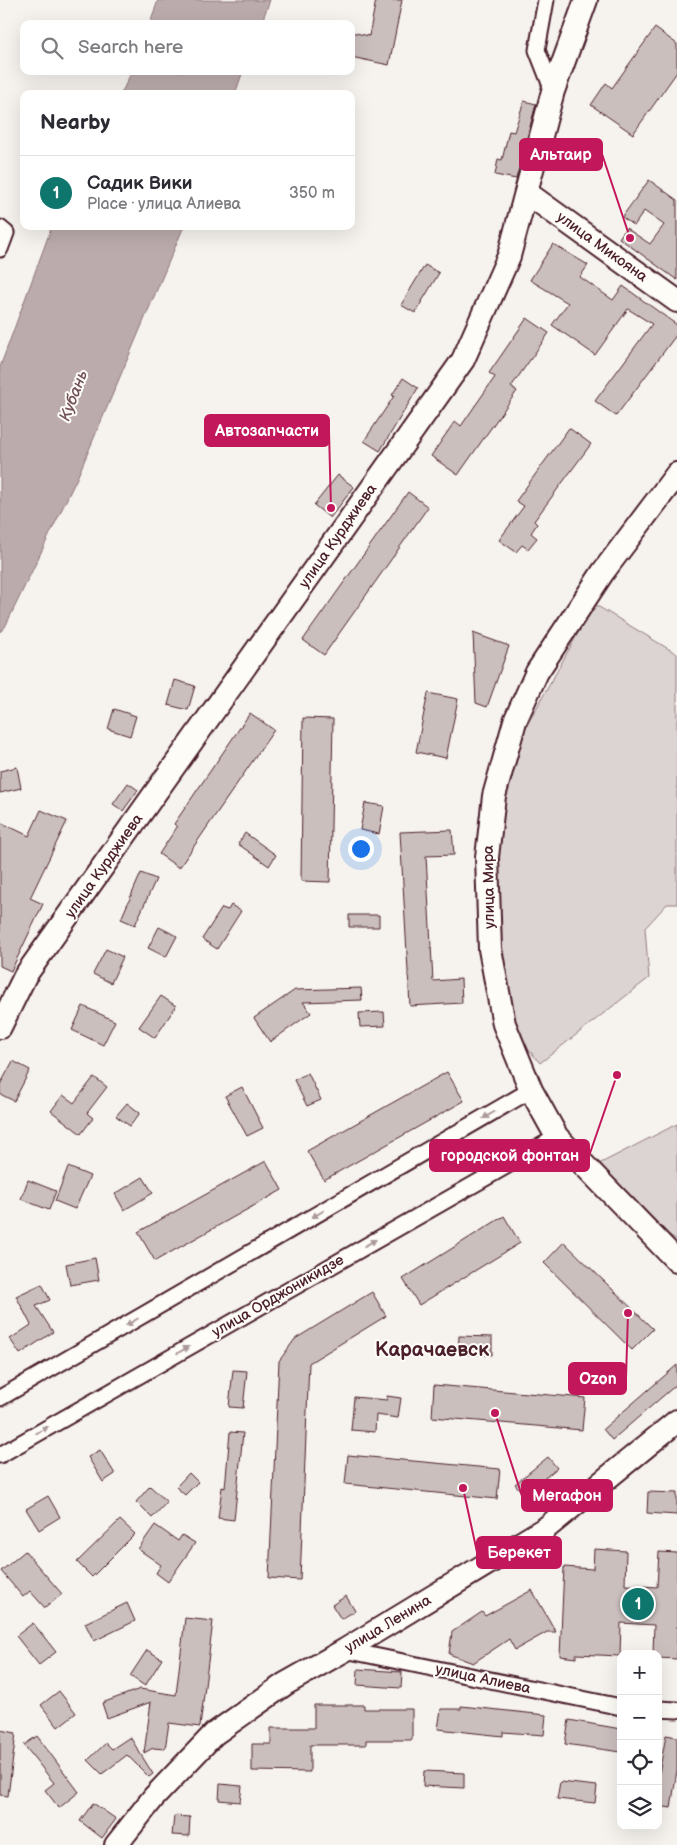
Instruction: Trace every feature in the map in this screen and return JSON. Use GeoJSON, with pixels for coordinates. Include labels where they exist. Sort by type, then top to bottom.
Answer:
{"type":"FeatureCollection","features":[{"type":"Feature","properties":{"kind":"street"},"geometry":{"type":"LineString","coordinates":[[546,0],[536,50],[553,90]]}},
{"type":"Feature","properties":{"kind":"street","name":"улица Курджиева"},"geometry":{"type":"LineString","coordinates":[[0,1026],[25,976],[463,360],[509,256],[553,90],[586,0]]}},
{"type":"Feature","properties":{"kind":"street","name":"улица Микояна"},"geometry":{"type":"LineString","coordinates":[[527,193],[677,301]]}},
{"type":"Feature","properties":{"kind":"street"},"geometry":{"type":"LineString","coordinates":[[0,228],[6,233],[0,249]]}},
{"type":"Feature","properties":{"kind":"street","name":"улица Мира"},"geometry":{"type":"LineString","coordinates":[[677,474],[603,572],[538,672],[515,721],[494,796],[487,857],[490,949],[504,1024],[531,1090],[557,1137],[677,1261]]}},
{"type":"Feature","properties":{"kind":"street"},"geometry":{"type":"LineString","coordinates":[[0,1398],[531,1090]]}},
{"type":"Feature","properties":{"kind":"street","name":"улица Орджоникидзе"},"geometry":{"type":"LineString","coordinates":[[0,1455],[557,1137]]}},
{"type":"Feature","properties":{"kind":"street","name":"улица Ленина"},"geometry":{"type":"LineString","coordinates":[[116,1845],[154,1797],[214,1734],[285,1684],[345,1650],[546,1528],[677,1421]]}},
{"type":"Feature","properties":{"kind":"street","name":"улица Алиева"},"geometry":{"type":"LineString","coordinates":[[345,1650],[617,1706]]}},
{"type":"Feature","properties":{"kind":"street"},"geometry":{"type":"LineString","coordinates":[[662,1709],[677,1710]]}},
{"type":"Feature","properties":{"kind":"shaded area"},"geometry":{"type":"Polygon","coordinates":[[[594,604],[677,654],[677,904],[667,904],[645,928],[649,978],[540,1063],[528,1049],[516,1022],[495,920],[502,802],[525,729],[594,604]]]}},
{"type":"Feature","properties":{"kind":"shaded area"},"geometry":{"type":"Polygon","coordinates":[[[677,1124],[677,1240],[654,1225],[597,1165],[677,1124]]]}},
{"type":"Feature","properties":{"kind":"water"},"geometry":{"type":"Polygon","coordinates":[[[158,0],[270,0],[262,20],[151,20],[158,0]]]}},
{"type":"Feature","properties":{"kind":"water"},"geometry":{"type":"Polygon","coordinates":[[[130,75],[242,75],[236,90],[123,90],[130,75]]]}},
{"type":"Feature","properties":{"kind":"water","name":"Кубань"},"geometry":{"type":"Polygon","coordinates":[[[51,230],[182,230],[77,478],[5,627],[0,632],[0,367],[51,230]]]}},
{"type":"Feature","properties":{"kind":"building"},"geometry":{"type":"Polygon","coordinates":[[[376,0],[402,0],[389,65],[355,58],[355,33],[369,36],[376,0]]]}},
{"type":"Feature","properties":{"kind":"building"},"geometry":{"type":"Polygon","coordinates":[[[655,28],[677,44],[677,72],[633,134],[591,105],[606,83],[612,88],[655,28]]]}},
{"type":"Feature","properties":{"kind":"building"},"geometry":{"type":"Polygon","coordinates":[[[524,101],[536,104],[516,179],[495,175],[498,159],[502,160],[509,131],[514,132],[524,101]]]}},
{"type":"Feature","properties":{"kind":"building"},"geometry":{"type":"Polygon","coordinates":[[[649,180],[677,200],[677,280],[619,238],[626,228],[650,244],[664,225],[644,211],[634,226],[622,217],[649,180]]]}},
{"type":"Feature","properties":{"kind":"building"},"geometry":{"type":"Polygon","coordinates":[[[553,244],[588,265],[580,277],[613,300],[623,286],[677,325],[677,334],[616,416],[595,401],[652,324],[628,309],[595,355],[552,325],[568,303],[530,280],[553,244]]]}},
{"type":"Feature","properties":{"kind":"building"},"geometry":{"type":"Polygon","coordinates":[[[425,265],[439,273],[415,313],[401,305],[425,265]]]}},
{"type":"Feature","properties":{"kind":"building"},"geometry":{"type":"Polygon","coordinates":[[[527,318],[549,333],[511,387],[517,391],[458,475],[431,456],[455,421],[461,426],[495,377],[489,373],[527,318]]]}},
{"type":"Feature","properties":{"kind":"building"},"geometry":{"type":"Polygon","coordinates":[[[403,378],[418,388],[380,451],[364,441],[394,396],[392,395],[403,378]]]}},
{"type":"Feature","properties":{"kind":"building"},"geometry":{"type":"Polygon","coordinates":[[[569,428],[591,444],[534,521],[537,524],[531,533],[537,538],[528,549],[522,545],[516,552],[499,540],[524,506],[516,501],[569,428]]]}},
{"type":"Feature","properties":{"kind":"building"},"geometry":{"type":"Polygon","coordinates":[[[338,475],[354,487],[330,518],[314,505],[338,475]]]}},
{"type":"Feature","properties":{"kind":"building"},"geometry":{"type":"Polygon","coordinates":[[[408,492],[428,507],[324,655],[303,640],[408,492]]]}},
{"type":"Feature","properties":{"kind":"building"},"geometry":{"type":"Polygon","coordinates":[[[473,633],[509,646],[487,707],[476,703],[473,633]]]}},
{"type":"Feature","properties":{"kind":"building"},"geometry":{"type":"Polygon","coordinates":[[[175,680],[195,686],[188,710],[168,705],[175,680]]]}},
{"type":"Feature","properties":{"kind":"building"},"geometry":{"type":"Polygon","coordinates":[[[428,693],[458,699],[446,758],[416,752],[428,693]]]}},
{"type":"Feature","properties":{"kind":"building"},"geometry":{"type":"Polygon","coordinates":[[[114,709],[136,716],[130,736],[108,729],[114,709]]]}},
{"type":"Feature","properties":{"kind":"building"},"geometry":{"type":"Polygon","coordinates":[[[250,713],[274,730],[179,868],[159,854],[177,827],[174,824],[250,713]]]}},
{"type":"Feature","properties":{"kind":"building"},"geometry":{"type":"Polygon","coordinates":[[[303,718],[333,719],[330,882],[301,881],[303,718]]]}},
{"type":"Feature","properties":{"kind":"building"},"geometry":{"type":"Polygon","coordinates":[[[17,767],[21,788],[0,793],[0,771],[17,767]]]}},
{"type":"Feature","properties":{"kind":"building"},"geometry":{"type":"Polygon","coordinates":[[[128,783],[138,790],[123,811],[113,804],[128,783]]]}},
{"type":"Feature","properties":{"kind":"building"},"geometry":{"type":"Polygon","coordinates":[[[365,803],[384,806],[379,834],[360,830],[365,803]]]}},
{"type":"Feature","properties":{"kind":"building"},"geometry":{"type":"Polygon","coordinates":[[[41,810],[67,821],[30,898],[43,904],[11,971],[0,966],[0,822],[29,836],[41,810]]]}},
{"type":"Feature","properties":{"kind":"building"},"geometry":{"type":"Polygon","coordinates":[[[452,830],[454,855],[426,856],[433,981],[461,979],[462,1003],[410,1006],[400,832],[452,830]]]}},
{"type":"Feature","properties":{"kind":"building"},"geometry":{"type":"Polygon","coordinates":[[[245,833],[276,855],[269,866],[238,844],[245,833]]]}},
{"type":"Feature","properties":{"kind":"building"},"geometry":{"type":"Polygon","coordinates":[[[141,873],[156,879],[135,925],[121,919],[141,873]]]}},
{"type":"Feature","properties":{"kind":"building"},"geometry":{"type":"Polygon","coordinates":[[[231,905],[241,911],[217,949],[202,939],[222,908],[228,910],[231,905]]]}},
{"type":"Feature","properties":{"kind":"building"},"geometry":{"type":"Polygon","coordinates":[[[349,915],[379,915],[379,927],[349,927],[349,915]]]}},
{"type":"Feature","properties":{"kind":"building"},"geometry":{"type":"Polygon","coordinates":[[[159,927],[177,936],[166,957],[148,948],[159,927]]]}},
{"type":"Feature","properties":{"kind":"building"},"geometry":{"type":"Polygon","coordinates":[[[106,949],[123,957],[111,983],[93,974],[106,949]]]}},
{"type":"Feature","properties":{"kind":"building"},"geometry":{"type":"Polygon","coordinates":[[[361,988],[362,1000],[303,1002],[311,1013],[270,1042],[254,1018],[295,990],[361,988]]]}},
{"type":"Feature","properties":{"kind":"building"},"geometry":{"type":"Polygon","coordinates":[[[161,996],[176,1006],[155,1038],[139,1027],[161,996]]]}},
{"type":"Feature","properties":{"kind":"building"},"geometry":{"type":"Polygon","coordinates":[[[83,1006],[115,1021],[103,1045],[72,1030],[83,1006]]]}},
{"type":"Feature","properties":{"kind":"building"},"geometry":{"type":"Polygon","coordinates":[[[384,1012],[385,1026],[360,1027],[359,1013],[384,1012]]]}},
{"type":"Feature","properties":{"kind":"building"},"geometry":{"type":"Polygon","coordinates":[[[13,1061],[30,1070],[14,1101],[0,1094],[0,1085],[13,1061]]]}},
{"type":"Feature","properties":{"kind":"building"},"geometry":{"type":"Polygon","coordinates":[[[447,1072],[464,1101],[324,1180],[307,1151],[447,1072]]]}},
{"type":"Feature","properties":{"kind":"building"},"geometry":{"type":"Polygon","coordinates":[[[308,1073],[321,1100],[307,1106],[294,1080],[308,1073]]]}},
{"type":"Feature","properties":{"kind":"building"},"geometry":{"type":"Polygon","coordinates":[[[94,1077],[107,1087],[87,1113],[93,1118],[81,1134],[51,1111],[63,1095],[74,1103],[94,1077]]]}},
{"type":"Feature","properties":{"kind":"building"},"geometry":{"type":"Polygon","coordinates":[[[242,1087],[263,1128],[247,1136],[225,1096],[242,1087]]]}},
{"type":"Feature","properties":{"kind":"building"},"geometry":{"type":"Polygon","coordinates":[[[127,1103],[140,1113],[130,1126],[116,1116],[127,1103]]]}},
{"type":"Feature","properties":{"kind":"building"},"geometry":{"type":"Polygon","coordinates":[[[266,1161],[282,1190],[155,1261],[138,1232],[266,1161]]]}},
{"type":"Feature","properties":{"kind":"building"},"geometry":{"type":"Polygon","coordinates":[[[68,1167],[90,1176],[75,1209],[55,1201],[68,1167]]]}},
{"type":"Feature","properties":{"kind":"building"},"geometry":{"type":"Polygon","coordinates":[[[143,1177],[153,1193],[124,1210],[115,1194],[143,1177]]]}},
{"type":"Feature","properties":{"kind":"building"},"geometry":{"type":"Polygon","coordinates":[[[28,1180],[56,1191],[49,1210],[21,1199],[28,1180]]]}},
{"type":"Feature","properties":{"kind":"building"},"geometry":{"type":"Polygon","coordinates":[[[504,1216],[520,1243],[419,1305],[403,1279],[504,1216]]]}},
{"type":"Feature","properties":{"kind":"building"},"geometry":{"type":"Polygon","coordinates":[[[564,1242],[653,1329],[632,1350],[544,1263],[564,1242]]]}},
{"type":"Feature","properties":{"kind":"building"},"geometry":{"type":"Polygon","coordinates":[[[95,1258],[99,1280],[70,1285],[66,1264],[95,1258]]]}},
{"type":"Feature","properties":{"kind":"building"},"geometry":{"type":"Polygon","coordinates":[[[42,1284],[50,1300],[36,1306],[53,1332],[20,1354],[10,1339],[31,1325],[16,1296],[42,1284]]]}},
{"type":"Feature","properties":{"kind":"building"},"geometry":{"type":"Polygon","coordinates":[[[372,1292],[386,1316],[309,1363],[300,1580],[269,1578],[279,1361],[295,1339],[372,1292]]]}},
{"type":"Feature","properties":{"kind":"building"},"geometry":{"type":"Polygon","coordinates":[[[459,1336],[492,1337],[492,1355],[458,1354],[459,1336]]]}},
{"type":"Feature","properties":{"kind":"building"},"geometry":{"type":"Polygon","coordinates":[[[677,1365],[677,1384],[612,1440],[603,1429],[677,1365]]]}},
{"type":"Feature","properties":{"kind":"building"},"geometry":{"type":"Polygon","coordinates":[[[233,1370],[247,1371],[243,1408],[229,1407],[233,1370]]]}},
{"type":"Feature","properties":{"kind":"building"},"geometry":{"type":"Polygon","coordinates":[[[434,1385],[585,1398],[582,1430],[432,1417],[434,1385]]]}},
{"type":"Feature","properties":{"kind":"building"},"geometry":{"type":"Polygon","coordinates":[[[387,1396],[401,1398],[398,1418],[376,1415],[375,1432],[351,1430],[354,1397],[387,1400],[387,1396]]]}},
{"type":"Feature","properties":{"kind":"building"},"geometry":{"type":"Polygon","coordinates":[[[230,1432],[243,1433],[234,1520],[218,1518],[222,1487],[225,1488],[230,1432]]]}},
{"type":"Feature","properties":{"kind":"building"},"geometry":{"type":"Polygon","coordinates":[[[100,1450],[115,1474],[103,1482],[88,1457],[100,1450]]]}},
{"type":"Feature","properties":{"kind":"building"},"geometry":{"type":"Polygon","coordinates":[[[348,1455],[500,1469],[497,1499],[345,1484],[348,1455]]]}},
{"type":"Feature","properties":{"kind":"building"},"geometry":{"type":"Polygon","coordinates":[[[548,1457],[557,1468],[524,1495],[515,1484],[548,1457]]]}},
{"type":"Feature","properties":{"kind":"building"},"geometry":{"type":"Polygon","coordinates":[[[189,1473],[198,1482],[185,1495],[176,1487],[189,1473]]]}},
{"type":"Feature","properties":{"kind":"building"},"geometry":{"type":"Polygon","coordinates":[[[150,1486],[167,1502],[152,1518],[136,1502],[150,1486]]]}},
{"type":"Feature","properties":{"kind":"building"},"geometry":{"type":"Polygon","coordinates":[[[648,1492],[677,1493],[677,1515],[647,1513],[648,1492]]]}},
{"type":"Feature","properties":{"kind":"building"},"geometry":{"type":"Polygon","coordinates":[[[48,1496],[60,1517],[39,1530],[26,1509],[48,1496]]]}},
{"type":"Feature","properties":{"kind":"building"},"geometry":{"type":"Polygon","coordinates":[[[120,1520],[135,1534],[92,1577],[77,1562],[120,1520]]]}},
{"type":"Feature","properties":{"kind":"building"},"geometry":{"type":"Polygon","coordinates":[[[155,1525],[178,1541],[182,1535],[195,1543],[168,1582],[156,1573],[161,1565],[138,1549],[155,1525]]]}},
{"type":"Feature","properties":{"kind":"building"},"geometry":{"type":"Polygon","coordinates":[[[594,1549],[626,1551],[625,1585],[657,1587],[659,1552],[677,1553],[677,1659],[662,1658],[662,1650],[653,1650],[654,1625],[621,1623],[620,1650],[617,1650],[617,1656],[576,1654],[576,1658],[560,1656],[564,1567],[593,1569],[594,1549]]]}},
{"type":"Feature","properties":{"kind":"building"},"geometry":{"type":"Polygon","coordinates":[[[25,1551],[62,1594],[45,1608],[30,1591],[23,1597],[1,1571],[25,1551]]]}},
{"type":"Feature","properties":{"kind":"building"},"geometry":{"type":"Polygon","coordinates":[[[532,1590],[556,1632],[547,1632],[515,1650],[509,1639],[473,1663],[449,1654],[452,1632],[482,1612],[485,1616],[532,1590]]]}},
{"type":"Feature","properties":{"kind":"building"},"geometry":{"type":"Polygon","coordinates":[[[346,1596],[355,1611],[341,1619],[332,1605],[346,1596]]]}},
{"type":"Feature","properties":{"kind":"building"},"geometry":{"type":"Polygon","coordinates":[[[127,1603],[135,1621],[94,1641],[85,1623],[127,1603]]]}},
{"type":"Feature","properties":{"kind":"building"},"geometry":{"type":"Polygon","coordinates":[[[185,1618],[213,1621],[200,1727],[169,1723],[165,1749],[153,1748],[144,1753],[151,1702],[107,1718],[102,1703],[140,1689],[176,1695],[185,1618]]]}},
{"type":"Feature","properties":{"kind":"building"},"geometry":{"type":"Polygon","coordinates":[[[33,1623],[56,1652],[39,1665],[16,1636],[33,1623]]]}},
{"type":"Feature","properties":{"kind":"building"},"geometry":{"type":"Polygon","coordinates":[[[147,1650],[162,1659],[145,1686],[130,1676],[147,1650]]]}},
{"type":"Feature","properties":{"kind":"building"},"geometry":{"type":"Polygon","coordinates":[[[358,1669],[402,1672],[401,1688],[357,1685],[358,1669]]]}},
{"type":"Feature","properties":{"kind":"building"},"geometry":{"type":"Polygon","coordinates":[[[59,1691],[76,1713],[58,1727],[41,1705],[59,1691]]]}},
{"type":"Feature","properties":{"kind":"building"},"geometry":{"type":"Polygon","coordinates":[[[314,1705],[364,1705],[364,1709],[412,1709],[412,1740],[366,1740],[366,1745],[310,1745],[310,1772],[252,1771],[252,1744],[271,1744],[271,1728],[314,1728],[314,1705]]]}},
{"type":"Feature","properties":{"kind":"building"},"geometry":{"type":"Polygon","coordinates":[[[461,1706],[546,1715],[544,1735],[503,1732],[503,1736],[438,1729],[441,1709],[461,1709],[461,1706]]]}},
{"type":"Feature","properties":{"kind":"building"},"geometry":{"type":"Polygon","coordinates":[[[569,1720],[617,1728],[617,1751],[565,1744],[569,1720]]]}},
{"type":"Feature","properties":{"kind":"building"},"geometry":{"type":"Polygon","coordinates":[[[0,1730],[16,1733],[8,1796],[0,1795],[0,1730]]]}},
{"type":"Feature","properties":{"kind":"building"},"geometry":{"type":"Polygon","coordinates":[[[666,1735],[677,1737],[677,1770],[671,1808],[662,1807],[662,1757],[666,1735]]]}},
{"type":"Feature","properties":{"kind":"building"},"geometry":{"type":"Polygon","coordinates":[[[37,1736],[79,1792],[59,1808],[45,1790],[54,1783],[24,1745],[37,1736]]]}},
{"type":"Feature","properties":{"kind":"building"},"geometry":{"type":"Polygon","coordinates":[[[130,1737],[153,1774],[149,1777],[127,1755],[102,1774],[88,1760],[106,1743],[112,1749],[130,1737]]]}},
{"type":"Feature","properties":{"kind":"building"},"geometry":{"type":"Polygon","coordinates":[[[424,1771],[464,1773],[464,1788],[423,1786],[424,1771]]]}},
{"type":"Feature","properties":{"kind":"building"},"geometry":{"type":"Polygon","coordinates":[[[560,1782],[597,1786],[595,1803],[557,1799],[560,1782]]]}},
{"type":"Feature","properties":{"kind":"building"},"geometry":{"type":"Polygon","coordinates":[[[220,1784],[242,1786],[240,1802],[219,1800],[220,1784]]]}},
{"type":"Feature","properties":{"kind":"building"},"geometry":{"type":"Polygon","coordinates":[[[93,1803],[116,1819],[102,1838],[80,1821],[93,1803]]]}},
{"type":"Feature","properties":{"kind":"building"},"geometry":{"type":"Polygon","coordinates":[[[174,1816],[190,1817],[189,1836],[172,1835],[174,1816]]]}},
{"type":"Feature","properties":{"kind":"place","name":"Альтаир"},"geometry":{"type":"Point","coordinates":[630,238]}},
{"type":"Feature","properties":{"kind":"place","name":"Автозапчасти"},"geometry":{"type":"Point","coordinates":[331,508]}},
{"type":"Feature","properties":{"kind":"place","name":"городской фонтан"},"geometry":{"type":"Point","coordinates":[617,1075]}},
{"type":"Feature","properties":{"kind":"place","name":"Ozon"},"geometry":{"type":"Point","coordinates":[628,1313]}},
{"type":"Feature","properties":{"kind":"place","name":"Мегафон"},"geometry":{"type":"Point","coordinates":[495,1413]}},
{"type":"Feature","properties":{"kind":"place","name":"Берекет"},"geometry":{"type":"Point","coordinates":[463,1488]}},
{"type":"Feature","properties":{"kind":"place","name":"Садик Вики"},"geometry":{"type":"Point","coordinates":[638,1604]}},
{"type":"Feature","properties":{"kind":"district","name":"Карачаевск"},"geometry":{"type":"Point","coordinates":[432,1350]}}]}
